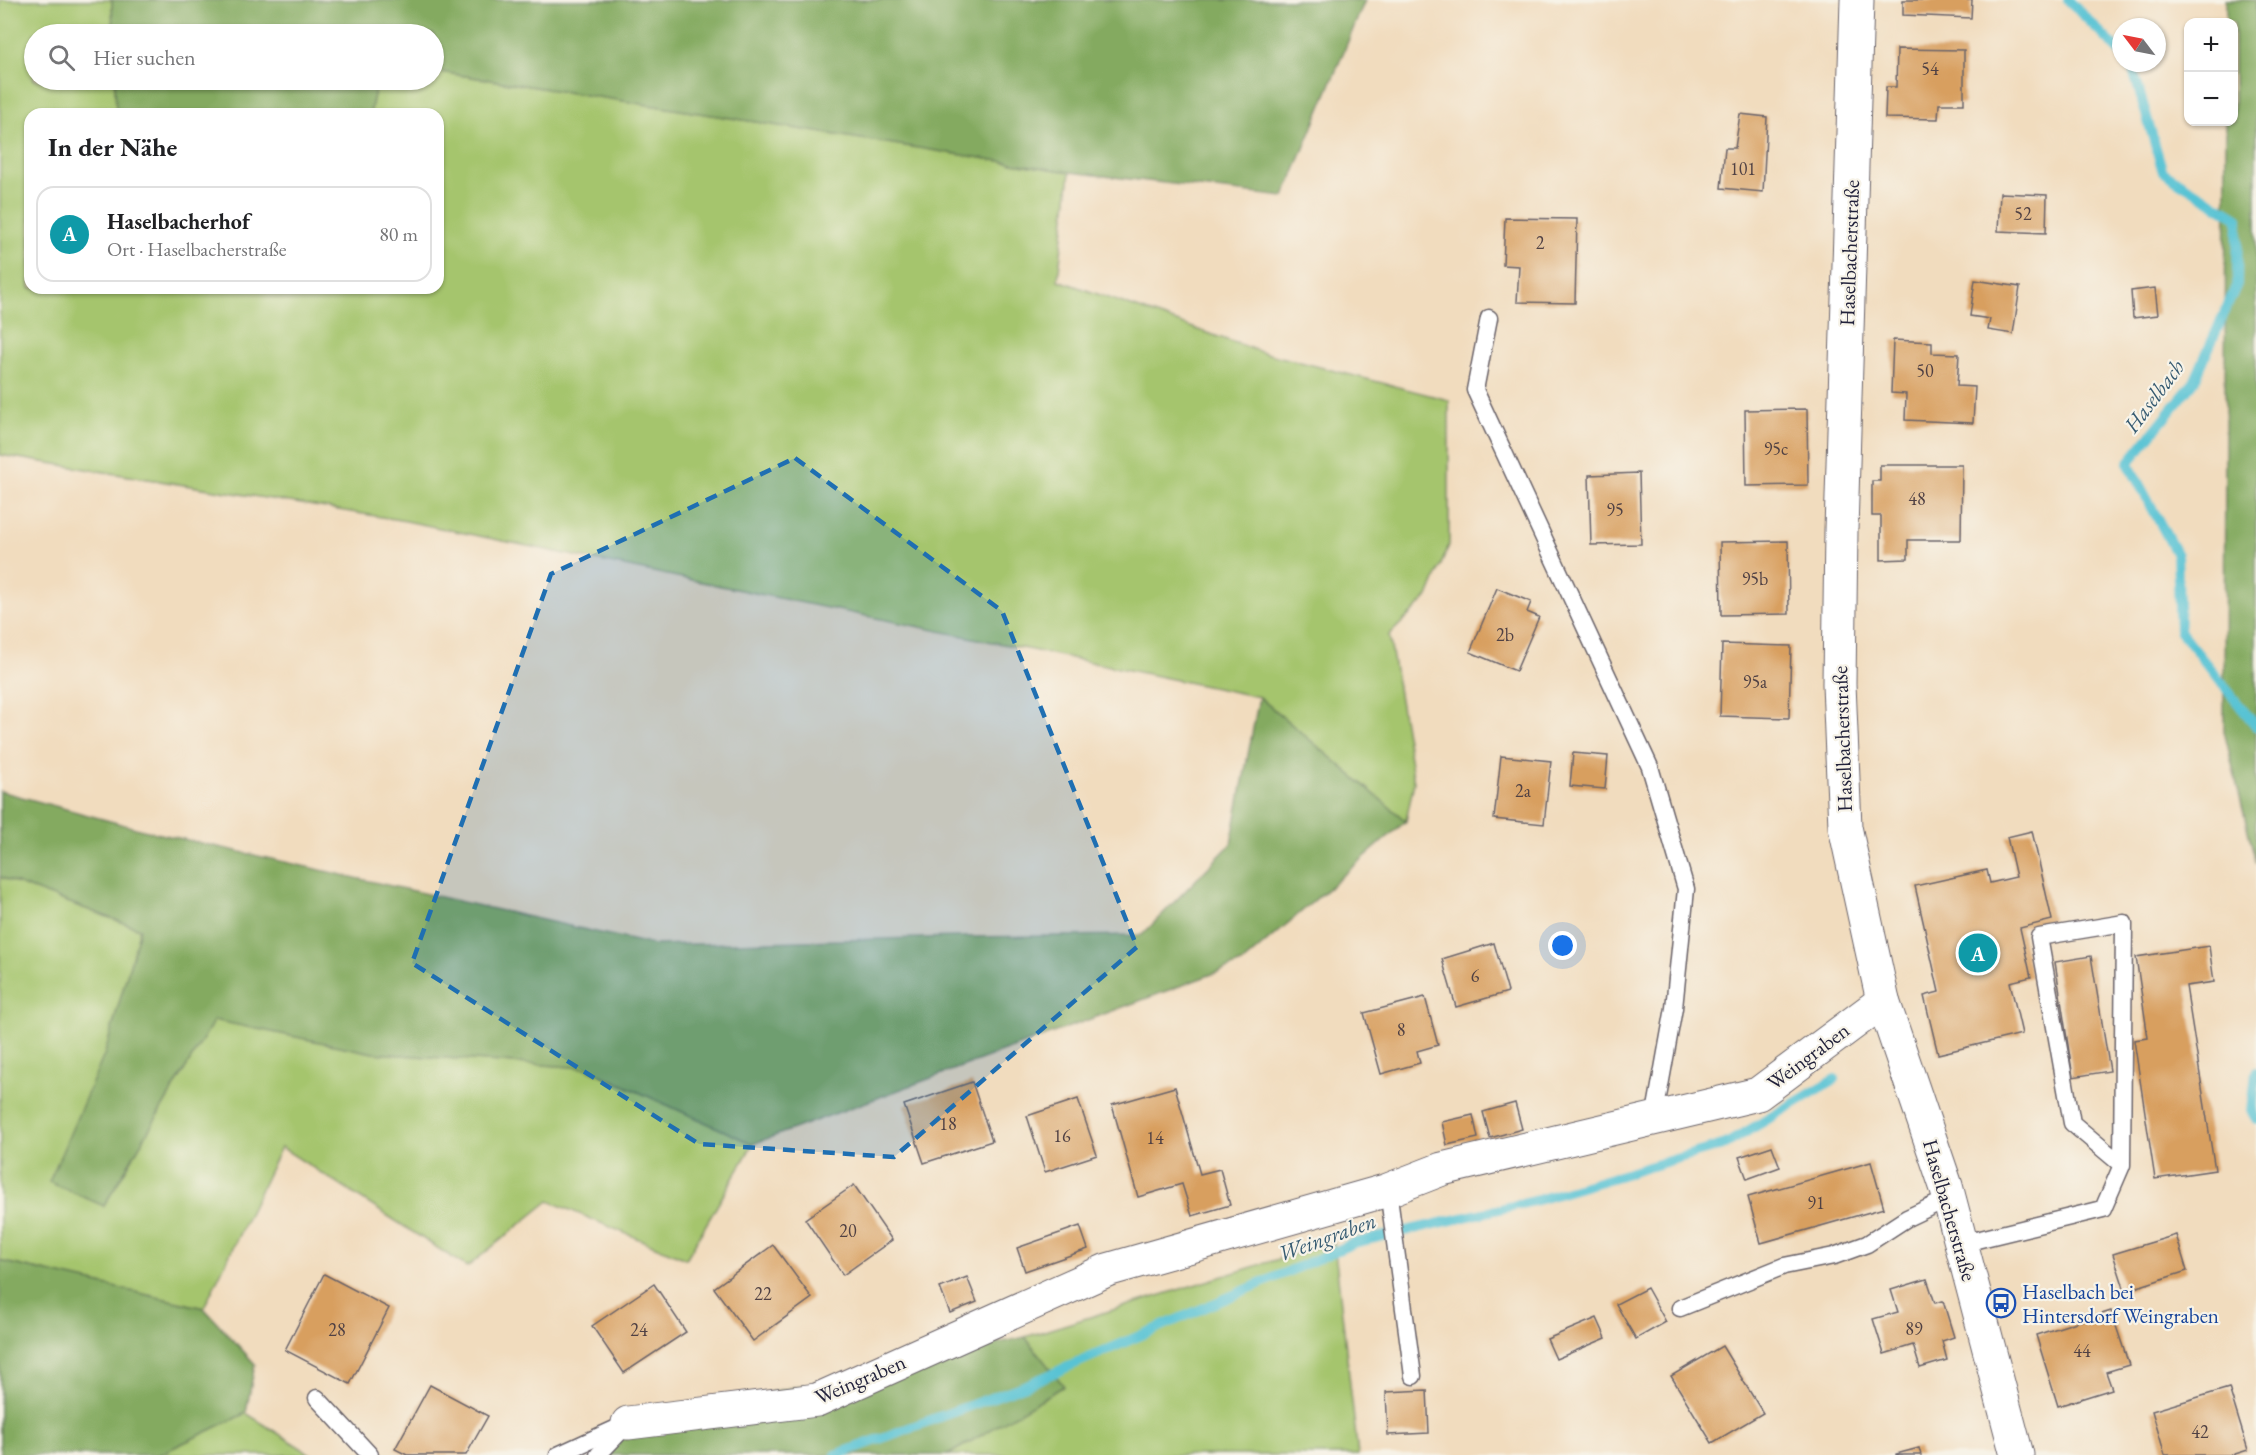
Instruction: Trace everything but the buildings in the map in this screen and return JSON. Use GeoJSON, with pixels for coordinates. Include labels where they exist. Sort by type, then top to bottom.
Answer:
{"type":"FeatureCollection","features":[{"type":"Feature","properties":{"kind":"street","name":"Haselbacherstraße"},"geometry":{"type":"LineString","coordinates":[[1857,0],[1839,684],[1845,827],[1883,1001],[1949,1198],[2017,1455]]}},
{"type":"Feature","properties":{"kind":"street","name":"Weingraben"},"geometry":{"type":"LineString","coordinates":[[628,1423],[712,1415],[817,1400],[1107,1270],[1388,1190],[1442,1169],[1758,1094],[1883,1001]]}},
{"type":"Feature","properties":{"kind":"lane"},"geometry":{"type":"LineString","coordinates":[[1489,318],[1475,390],[1650,767],[1686,889],[1674,1008],[1654,1119]]}},
{"type":"Feature","properties":{"kind":"lane"},"geometry":{"type":"LineString","coordinates":[[1960,1244],[2103,1209],[2122,1165],[2124,923],[2039,937],[2072,1123],[2122,1165]]}},
{"type":"Feature","properties":{"kind":"lane"},"geometry":{"type":"LineString","coordinates":[[1388,1190],[1413,1376]]}},
{"type":"Feature","properties":{"kind":"lane"},"geometry":{"type":"LineString","coordinates":[[1680,1308],[1784,1266],[1834,1256],[1867,1244],[1907,1218],[1949,1198]]}},
{"type":"Feature","properties":{"kind":"lane"},"geometry":{"type":"LineString","coordinates":[[317,1398],[370,1455]]}},
{"type":"Feature","properties":{"kind":"lane"},"geometry":{"type":"LineString","coordinates":[[558,1455],[628,1423]]}},
{"type":"Feature","properties":{"kind":"lane"},"geometry":{"type":"LineString","coordinates":[[598,1455],[628,1423]]}},
{"type":"Feature","properties":{"kind":"highlighted area"},"geometry":{"type":"Polygon","coordinates":[[[795,458],[1002,611],[1137,947],[894,1157],[699,1144],[412,963],[551,574],[795,458]]]}},
{"type":"Feature","properties":{"kind":"green space"},"geometry":{"type":"Polygon","coordinates":[[[0,0],[112,0],[113,24],[24,24],[24,90],[115,90],[116,108],[24,108],[24,294],[444,294],[444,108],[371,108],[375,90],[444,90],[444,73],[1070,172],[1058,280],[1261,352],[1449,400],[1449,545],[1428,597],[1389,635],[1414,782],[1406,821],[1259,697],[406,521],[0,455],[0,0]]]}},
{"type":"Feature","properties":{"kind":"green space"},"geometry":{"type":"Polygon","coordinates":[[[112,0],[1365,0],[1284,197],[1070,172],[444,73],[444,24],[113,24],[112,0]]]}},
{"type":"Feature","properties":{"kind":"green space"},"geometry":{"type":"Polygon","coordinates":[[[2226,0],[2256,0],[2256,864],[2224,731],[2226,126],[2238,126],[2238,18],[2226,18],[2226,0]]]}},
{"type":"Feature","properties":{"kind":"green space"},"geometry":{"type":"Polygon","coordinates":[[[115,90],[375,90],[371,108],[116,108],[115,90]]]}},
{"type":"Feature","properties":{"kind":"green space"},"geometry":{"type":"Polygon","coordinates":[[[1259,697],[1406,821],[1242,963],[753,1144],[586,1068],[373,1053],[214,1020],[104,1206],[49,1182],[105,1053],[140,929],[0,877],[0,791],[143,830],[654,945],[956,937],[1142,935],[1231,844],[1259,697]]]}},
{"type":"Feature","properties":{"kind":"green space"},"geometry":{"type":"Polygon","coordinates":[[[0,877],[140,929],[105,1053],[104,1206],[214,1020],[373,1053],[586,1068],[753,1144],[686,1259],[549,1201],[467,1267],[281,1147],[204,1308],[0,1261],[0,877]]]}},
{"type":"Feature","properties":{"kind":"green space"},"geometry":{"type":"Polygon","coordinates":[[[1334,1242],[1358,1455],[948,1455],[1063,1386],[1025,1337],[1334,1242]]]}},
{"type":"Feature","properties":{"kind":"green space"},"geometry":{"type":"Polygon","coordinates":[[[0,1261],[204,1308],[255,1364],[246,1413],[158,1455],[0,1455],[0,1261]]]}},
{"type":"Feature","properties":{"kind":"green space"},"geometry":{"type":"Polygon","coordinates":[[[1025,1337],[1064,1386],[948,1455],[598,1455],[628,1423],[1025,1337]]]}},
{"type":"Feature","properties":{"kind":"green space"},"geometry":{"type":"Polygon","coordinates":[[[246,1413],[312,1455],[158,1455],[246,1413]]]}},
{"type":"Feature","properties":{"kind":"waterway","name":"Haselbach"},"geometry":{"type":"LineString","coordinates":[[2068,0],[2112,44]]}},
{"type":"Feature","properties":{"kind":"waterway","name":"Haselbach"},"geometry":{"type":"LineString","coordinates":[[2134,72],[2163,172],[2238,218],[2237,284],[2194,382],[2128,463],[2177,555],[2180,631],[2256,726]]}},
{"type":"Feature","properties":{"kind":"waterway","name":"Haselbach"},"geometry":{"type":"LineString","coordinates":[[2256,1072],[2252,1112],[2256,1119]]}},
{"type":"Feature","properties":{"kind":"waterway","name":"Weingraben"},"geometry":{"type":"LineString","coordinates":[[836,1455],[1026,1385],[1354,1243],[1534,1201],[1726,1144],[1835,1079]]}},
{"type":"Feature","properties":{"kind":"place","name":"Haselbacherhof"},"geometry":{"type":"Point","coordinates":[1978,953]}},
{"type":"Feature","properties":{"kind":"place","name":"Haselbach bei Hintersdorf Weingraben"},"geometry":{"type":"Point","coordinates":[2001,1303]}}]}
